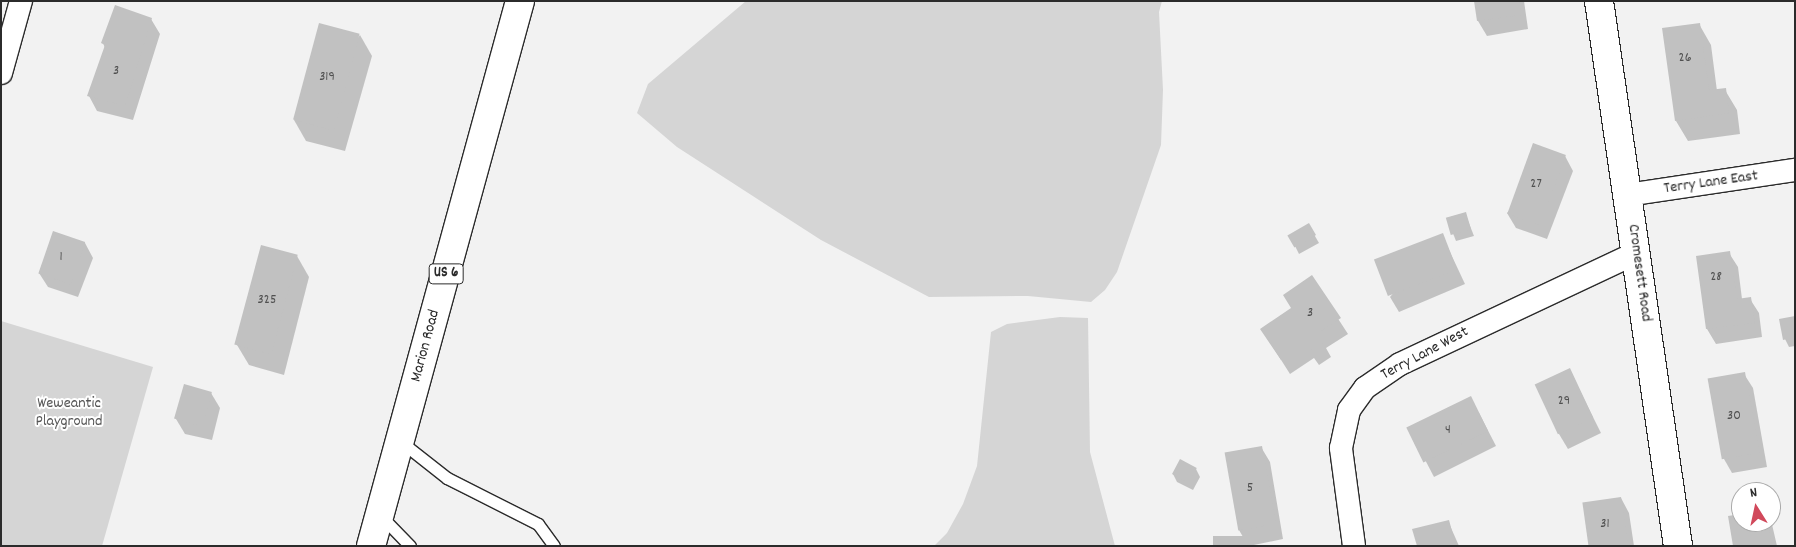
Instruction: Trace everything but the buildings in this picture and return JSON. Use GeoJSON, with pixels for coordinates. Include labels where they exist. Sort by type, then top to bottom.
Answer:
{"type":"FeatureCollection","features":[{"type":"Feature","properties":{"kind":"main road","name":"Marion Road"},"geometry":{"type":"LineString","coordinates":[[371,546],[520,1]]}},
{"type":"Feature","properties":{"kind":"main road","name":"Cromesett Road"},"geometry":{"type":"LineString","coordinates":[[1599,1],[1678,546]]}},
{"type":"Feature","properties":{"kind":"street"},"geometry":{"type":"LineString","coordinates":[[1,73],[21,1]]}},
{"type":"Feature","properties":{"kind":"street","name":"Terry Lane East"},"geometry":{"type":"LineString","coordinates":[[1627,195],[1795,170]]}},
{"type":"Feature","properties":{"kind":"street","name":"Terry Lane West"},"geometry":{"type":"LineString","coordinates":[[1354,546],[1341,448],[1349,410],[1365,388],[1400,364],[1636,254]]}},
{"type":"Feature","properties":{"kind":"lane"},"geometry":{"type":"LineString","coordinates":[[400,441],[447,478],[538,524],[554,546]]}},
{"type":"Feature","properties":{"kind":"lane"},"geometry":{"type":"LineString","coordinates":[[380,515],[410,546]]}},
{"type":"Feature","properties":{"kind":"green space"},"geometry":{"type":"Polygon","coordinates":[[[746,1],[1162,1],[1159,12],[1163,90],[1161,145],[1117,272],[1105,290],[1091,302],[1028,296],[929,297],[821,240],[677,147],[637,113],[648,84],[746,1]]]}},
{"type":"Feature","properties":{"kind":"green space"},"geometry":{"type":"Polygon","coordinates":[[[1060,317],[1088,318],[1090,452],[1115,546],[934,546],[947,533],[963,504],[977,466],[991,332],[1007,324],[1060,317]]]}},
{"type":"Feature","properties":{"kind":"green space","name":"Weweantic Playground"},"geometry":{"type":"Polygon","coordinates":[[[1,321],[153,367],[102,546],[1,546],[1,321]]]}}]}
